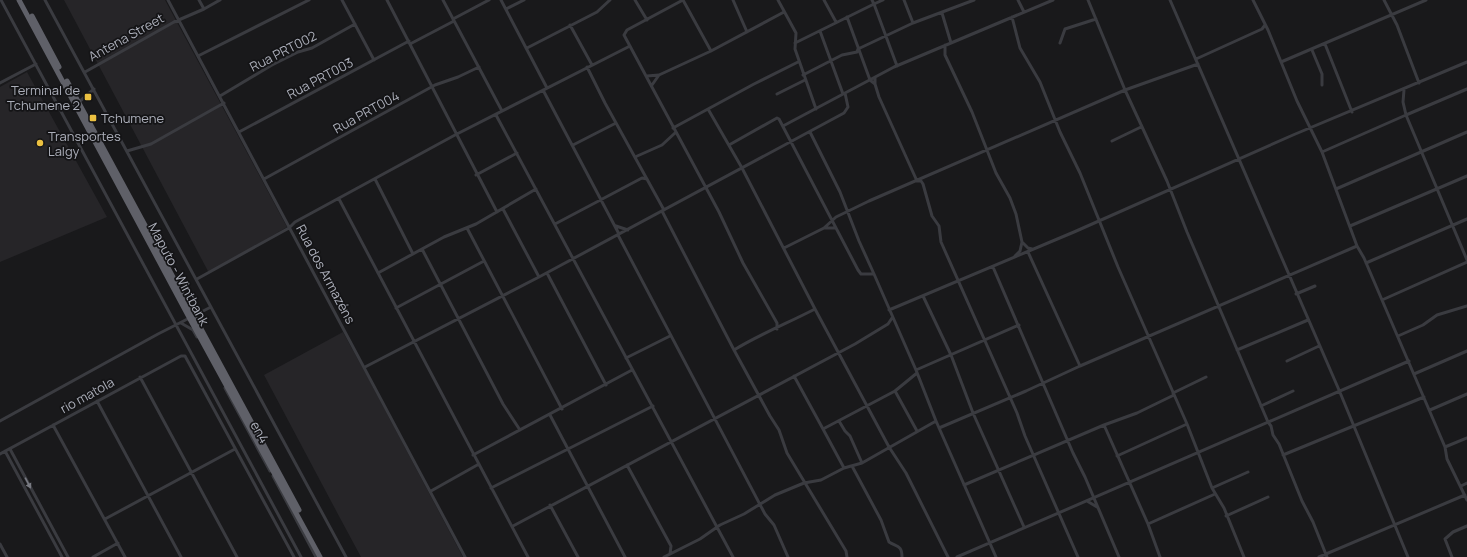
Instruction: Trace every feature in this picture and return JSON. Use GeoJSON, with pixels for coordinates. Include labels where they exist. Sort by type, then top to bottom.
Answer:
{"type":"FeatureCollection","features":[{"type":"Feature","properties":{"kind":"highway","name":"Maputo - Wintbank"},"geometry":{"type":"LineString","coordinates":[[19,0],[324,557]]}},
{"type":"Feature","properties":{"kind":"highway","name":"Maputo - Wintbank"},"geometry":{"type":"LineString","coordinates":[[23,0],[320,557]]}},
{"type":"Feature","properties":{"kind":"street"},"geometry":{"type":"LineString","coordinates":[[1,0],[175,326],[301,557]]}},
{"type":"Feature","properties":{"kind":"street"},"geometry":{"type":"LineString","coordinates":[[45,0],[197,278],[211,307],[346,557]]}},
{"type":"Feature","properties":{"kind":"street","name":"Rua dos Armazéns"},"geometry":{"type":"LineString","coordinates":[[168,0],[465,557]]}},
{"type":"Feature","properties":{"kind":"street"},"geometry":{"type":"LineString","coordinates":[[199,0],[204,10]]}},
{"type":"Feature","properties":{"kind":"street","name":"Antena Street"},"geometry":{"type":"LineString","coordinates":[[85,72],[178,20],[204,10],[220,0]]}},
{"type":"Feature","properties":{"kind":"street"},"geometry":{"type":"LineString","coordinates":[[198,56],[309,0]]}},
{"type":"Feature","properties":{"kind":"street"},"geometry":{"type":"LineString","coordinates":[[342,0],[374,60]]}},
{"type":"Feature","properties":{"kind":"street"},"geometry":{"type":"LineString","coordinates":[[387,0],[455,135],[497,212]]}},
{"type":"Feature","properties":{"kind":"street"},"geometry":{"type":"LineString","coordinates":[[443,0],[502,111]]}},
{"type":"Feature","properties":{"kind":"street","name":"Rua PRT003"},"geometry":{"type":"LineString","coordinates":[[239,132],[310,93],[454,20],[488,0]]}},
{"type":"Feature","properties":{"kind":"street"},"geometry":{"type":"LineString","coordinates":[[501,0],[547,88]]}},
{"type":"Feature","properties":{"kind":"street"},"geometry":{"type":"LineString","coordinates":[[506,9],[524,0]]}},
{"type":"Feature","properties":{"kind":"street"},"geometry":{"type":"LineString","coordinates":[[527,48],[597,12],[610,0]]}},
{"type":"Feature","properties":{"kind":"street"},"geometry":{"type":"LineString","coordinates":[[635,0],[647,20]]}},
{"type":"Feature","properties":{"kind":"street"},"geometry":{"type":"LineString","coordinates":[[711,51],[683,0],[625,32],[625,37],[652,85],[675,133],[706,188],[743,263],[777,323],[782,326]]}},
{"type":"Feature","properties":{"kind":"street"},"geometry":{"type":"LineString","coordinates":[[733,0],[747,32]]}},
{"type":"Feature","properties":{"kind":"street"},"geometry":{"type":"LineString","coordinates":[[778,0],[796,33],[794,49],[816,108]]}},
{"type":"Feature","properties":{"kind":"street"},"geometry":{"type":"LineString","coordinates":[[824,0],[836,22]]}},
{"type":"Feature","properties":{"kind":"street"},"geometry":{"type":"LineString","coordinates":[[795,43],[873,2],[881,0]]}},
{"type":"Feature","properties":{"kind":"street"},"geometry":{"type":"LineString","coordinates":[[904,0],[913,24]]}},
{"type":"Feature","properties":{"kind":"street"},"geometry":{"type":"LineString","coordinates":[[803,75],[842,55],[857,52],[858,49],[885,36],[974,0]]}},
{"type":"Feature","properties":{"kind":"street"},"geometry":{"type":"LineString","coordinates":[[1018,0],[1024,12]]}},
{"type":"Feature","properties":{"kind":"street"},"geometry":{"type":"LineString","coordinates":[[783,126],[897,66],[1053,0]]}},
{"type":"Feature","properties":{"kind":"street"},"geometry":{"type":"LineString","coordinates":[[1088,0],[1125,90],[1142,126],[1261,406],[1268,422],[1272,426],[1273,435],[1327,555]]}},
{"type":"Feature","properties":{"kind":"street"},"geometry":{"type":"LineString","coordinates":[[1170,0],[1296,294],[1339,390],[1408,557]]}},
{"type":"Feature","properties":{"kind":"street"},"geometry":{"type":"LineString","coordinates":[[1253,0],[1268,30],[1297,101],[1322,152],[1358,246],[1430,410],[1445,447],[1447,459],[1467,500]]}},
{"type":"Feature","properties":{"kind":"street"},"geometry":{"type":"LineString","coordinates":[[1384,0],[1390,15],[1397,25],[1419,83]]}},
{"type":"Feature","properties":{"kind":"street"},"geometry":{"type":"LineString","coordinates":[[1281,62],[1426,0]]}},
{"type":"Feature","properties":{"kind":"street"},"geometry":{"type":"LineString","coordinates":[[873,2],[897,66]]}},
{"type":"Feature","properties":{"kind":"street"},"geometry":{"type":"LineString","coordinates":[[647,76],[659,75],[711,51],[784,12]]}},
{"type":"Feature","properties":{"kind":"street"},"geometry":{"type":"LineString","coordinates":[[942,13],[951,43]]}},
{"type":"Feature","properties":{"kind":"street"},"geometry":{"type":"LineString","coordinates":[[847,17],[870,80],[875,84]]}},
{"type":"Feature","properties":{"kind":"street"},"geometry":{"type":"LineString","coordinates":[[1012,17],[1020,48],[1037,74],[1187,424],[1212,488],[1244,557]]}},
{"type":"Feature","properties":{"kind":"street"},"geometry":{"type":"LineString","coordinates":[[1060,43],[1065,29],[1096,19]]}},
{"type":"Feature","properties":{"kind":"street","name":"Rua PRT002"},"geometry":{"type":"LineString","coordinates":[[220,96],[280,61],[298,52],[312,48],[355,24]]}},
{"type":"Feature","properties":{"kind":"street"},"geometry":{"type":"LineString","coordinates":[[570,25],[592,65]]}},
{"type":"Feature","properties":{"kind":"street"},"geometry":{"type":"LineString","coordinates":[[1196,59],[1262,29],[1265,25]]}},
{"type":"Feature","properties":{"kind":"street"},"geometry":{"type":"LineString","coordinates":[[1262,29],[1268,30]]}},
{"type":"Feature","properties":{"kind":"street"},"geometry":{"type":"LineString","coordinates":[[365,368],[628,230],[846,112],[848,107],[844,94],[820,31]]}},
{"type":"Feature","properties":{"kind":"street"},"geometry":{"type":"LineString","coordinates":[[1324,44],[1352,112]]}},
{"type":"Feature","properties":{"kind":"street"},"geometry":{"type":"LineString","coordinates":[[944,55],[945,45]]}},
{"type":"Feature","properties":{"kind":"street"},"geometry":{"type":"LineString","coordinates":[[197,278],[289,228],[295,222],[455,135],[630,46]]}},
{"type":"Feature","properties":{"kind":"street"},"geometry":{"type":"LineString","coordinates":[[937,48],[944,55],[1015,210],[1022,242],[1020,251],[1013,258]]}},
{"type":"Feature","properties":{"kind":"street"},"geometry":{"type":"LineString","coordinates":[[1312,50],[1322,74],[1322,85]]}},
{"type":"Feature","properties":{"kind":"street"},"geometry":{"type":"LineString","coordinates":[[673,128],[798,62]]}},
{"type":"Feature","properties":{"kind":"street"},"geometry":{"type":"LineString","coordinates":[[889,310],[1028,252],[1169,189],[1467,62]]}},
{"type":"Feature","properties":{"kind":"street"},"geometry":{"type":"LineString","coordinates":[[0,83],[36,64]]}},
{"type":"Feature","properties":{"kind":"street"},"geometry":{"type":"LineString","coordinates":[[784,248],[824,228],[831,220],[847,211],[1125,90],[1198,64]]}},
{"type":"Feature","properties":{"kind":"street","name":"Rua PRT004"},"geometry":{"type":"LineString","coordinates":[[264,179],[431,87],[463,75],[479,67]]}},
{"type":"Feature","properties":{"kind":"street"},"geometry":{"type":"LineString","coordinates":[[587,67],[734,350],[779,430],[785,449],[846,551],[847,557]]}},
{"type":"Feature","properties":{"kind":"street"},"geometry":{"type":"LineString","coordinates":[[652,85],[659,75]]}},
{"type":"Feature","properties":{"kind":"street"},"geometry":{"type":"LineString","coordinates":[[875,77],[875,84],[917,181],[921,181],[923,184],[931,214],[939,226],[941,242],[983,340],[1017,413],[1033,455],[1052,495],[1058,513],[1078,557]]}},
{"type":"Feature","properties":{"kind":"street"},"geometry":{"type":"LineString","coordinates":[[777,94],[805,80]]}},
{"type":"Feature","properties":{"kind":"street"},"geometry":{"type":"LineString","coordinates":[[78,102],[94,89]]}},
{"type":"Feature","properties":{"kind":"street"},"geometry":{"type":"LineString","coordinates":[[1322,152],[1467,89]]}},
{"type":"Feature","properties":{"kind":"street"},"geometry":{"type":"LineString","coordinates":[[543,90],[616,226],[618,234],[670,336],[760,504],[774,525],[788,557]]}},
{"type":"Feature","properties":{"kind":"street"},"geometry":{"type":"LineString","coordinates":[[1382,300],[1467,261],[1406,115],[1403,102],[1404,90]]}},
{"type":"Feature","properties":{"kind":"street"},"geometry":{"type":"LineString","coordinates":[[127,151],[151,144],[224,103]]}},
{"type":"Feature","properties":{"kind":"street"},"geometry":{"type":"LineString","coordinates":[[708,109],[742,168],[889,447],[906,473],[948,557]]}},
{"type":"Feature","properties":{"kind":"street"},"geometry":{"type":"LineString","coordinates":[[496,114],[733,557]]}},
{"type":"Feature","properties":{"kind":"street"},"geometry":{"type":"LineString","coordinates":[[729,145],[778,118],[860,273],[864,275],[874,274]]}},
{"type":"Feature","properties":{"kind":"street"},"geometry":{"type":"LineString","coordinates":[[573,145],[616,123]]}},
{"type":"Feature","properties":{"kind":"street"},"geometry":{"type":"LineString","coordinates":[[1112,141],[1142,126]]}},
{"type":"Feature","properties":{"kind":"street"},"geometry":{"type":"LineString","coordinates":[[814,136],[816,129]]}},
{"type":"Feature","properties":{"kind":"street"},"geometry":{"type":"LineString","coordinates":[[810,132],[814,136],[840,192],[892,318],[917,372],[936,421],[996,557]]}},
{"type":"Feature","properties":{"kind":"street"},"geometry":{"type":"LineString","coordinates":[[1336,189],[1467,132]]}},
{"type":"Feature","properties":{"kind":"street"},"geometry":{"type":"LineString","coordinates":[[635,157],[663,144],[675,133]]}},
{"type":"Feature","properties":{"kind":"street"},"geometry":{"type":"LineString","coordinates":[[476,175],[517,153]]}},
{"type":"Feature","properties":{"kind":"street"},"geometry":{"type":"LineString","coordinates":[[555,224],[642,178],[643,173]]}},
{"type":"Feature","properties":{"kind":"street"},"geometry":{"type":"LineString","coordinates":[[1350,226],[1467,176]]}},
{"type":"Feature","properties":{"kind":"street"},"geometry":{"type":"LineString","coordinates":[[642,178],[647,180]]}},
{"type":"Feature","properties":{"kind":"street"},"geometry":{"type":"LineString","coordinates":[[376,179],[413,254]]}},
{"type":"Feature","properties":{"kind":"street"},"geometry":{"type":"LineString","coordinates":[[378,273],[422,249],[503,209],[536,189]]}},
{"type":"Feature","properties":{"kind":"street"},"geometry":{"type":"LineString","coordinates":[[339,199],[491,488],[513,526],[528,557]]}},
{"type":"Feature","properties":{"kind":"street"},"geometry":{"type":"LineString","coordinates":[[503,209],[539,277]]}},
{"type":"Feature","properties":{"kind":"street"},"geometry":{"type":"LineString","coordinates":[[1366,263],[1467,219]]}},
{"type":"Feature","properties":{"kind":"street"},"geometry":{"type":"LineString","coordinates":[[616,226],[628,230]]}},
{"type":"Feature","properties":{"kind":"street"},"geometry":{"type":"LineString","coordinates":[[467,228],[562,409]]}},
{"type":"Feature","properties":{"kind":"street"},"geometry":{"type":"LineString","coordinates":[[824,228],[836,228]]}},
{"type":"Feature","properties":{"kind":"street"},"geometry":{"type":"LineString","coordinates":[[1022,242],[1028,248],[1034,249]]}},
{"type":"Feature","properties":{"kind":"street"},"geometry":{"type":"LineString","coordinates":[[939,428],[1219,305],[1358,246]]}},
{"type":"Feature","properties":{"kind":"street"},"geometry":{"type":"LineString","coordinates":[[422,249],[460,319],[503,404],[520,430]]}},
{"type":"Feature","properties":{"kind":"street"},"geometry":{"type":"LineString","coordinates":[[1028,252],[1080,366]]}},
{"type":"Feature","properties":{"kind":"street"},"geometry":{"type":"LineString","coordinates":[[396,308],[484,261]]}},
{"type":"Feature","properties":{"kind":"street"},"geometry":{"type":"LineString","coordinates":[[993,267],[1019,325],[1042,383],[1094,497],[1119,557]]}},
{"type":"Feature","properties":{"kind":"street"},"geometry":{"type":"LineString","coordinates":[[547,273],[606,385]]}},
{"type":"Feature","properties":{"kind":"street"},"geometry":{"type":"LineString","coordinates":[[1296,294],[1315,286]]}},
{"type":"Feature","properties":{"kind":"street"},"geometry":{"type":"LineString","coordinates":[[923,296],[951,354],[973,413],[1024,527]]}},
{"type":"Feature","properties":{"kind":"street"},"geometry":{"type":"LineString","coordinates":[[1398,336],[1422,325],[1437,315],[1467,306]]}},
{"type":"Feature","properties":{"kind":"street"},"geometry":{"type":"LineString","coordinates":[[0,421],[211,307]]}},
{"type":"Feature","properties":{"kind":"street"},"geometry":{"type":"LineString","coordinates":[[734,350],[815,309]]}},
{"type":"Feature","properties":{"kind":"street"},"geometry":{"type":"LineString","coordinates":[[513,526],[839,352],[888,324],[892,318]]}},
{"type":"Feature","properties":{"kind":"street"},"geometry":{"type":"LineString","coordinates":[[1237,350],[1308,320]]}},
{"type":"Feature","properties":{"kind":"street","name":"en4"},"geometry":{"type":"LineString","coordinates":[[182,322],[193,330],[204,348],[316,557]]}},
{"type":"Feature","properties":{"kind":"street"},"geometry":{"type":"LineString","coordinates":[[777,323],[777,329]]}},
{"type":"Feature","properties":{"kind":"street"},"geometry":{"type":"LineString","coordinates":[[888,324],[896,327]]}},
{"type":"Feature","properties":{"kind":"street"},"geometry":{"type":"LineString","coordinates":[[823,429],[895,391],[917,372],[951,354],[1019,325]]}},
{"type":"Feature","properties":{"kind":"street"},"geometry":{"type":"LineString","coordinates":[[626,358],[670,336]]}},
{"type":"Feature","properties":{"kind":"street"},"geometry":{"type":"LineString","coordinates":[[1287,361],[1319,346]]}},
{"type":"Feature","properties":{"kind":"street"},"geometry":{"type":"LineString","coordinates":[[1414,374],[1467,351]]}},
{"type":"Feature","properties":{"kind":"street","name":"rio matola"},"geometry":{"type":"LineString","coordinates":[[0,454],[96,400],[181,356],[185,356],[235,449]]}},
{"type":"Feature","properties":{"kind":"street"},"geometry":{"type":"LineString","coordinates":[[957,557],[1339,390],[1409,361]]}},
{"type":"Feature","properties":{"kind":"street"},"geometry":{"type":"LineString","coordinates":[[474,455],[632,370]]}},
{"type":"Feature","properties":{"kind":"street"},"geometry":{"type":"LineString","coordinates":[[794,376],[844,468]]}},
{"type":"Feature","properties":{"kind":"street"},"geometry":{"type":"LineString","coordinates":[[140,377],[237,557]]}},
{"type":"Feature","properties":{"kind":"street"},"geometry":{"type":"LineString","coordinates":[[964,484],[1104,425],[1138,413],[1206,377]]}},
{"type":"Feature","properties":{"kind":"street"},"geometry":{"type":"LineString","coordinates":[[895,391],[917,431]]}},
{"type":"Feature","properties":{"kind":"street"},"geometry":{"type":"LineString","coordinates":[[1261,406],[1293,392]]}},
{"type":"Feature","properties":{"kind":"street"},"geometry":{"type":"LineString","coordinates":[[1430,410],[1467,394]]}},
{"type":"Feature","properties":{"kind":"street"},"geometry":{"type":"LineString","coordinates":[[1283,455],[1424,397]]}},
{"type":"Feature","properties":{"kind":"street"},"geometry":{"type":"LineString","coordinates":[[96,400],[181,557]]}},
{"type":"Feature","properties":{"kind":"street"},"geometry":{"type":"LineString","coordinates":[[491,488],[653,406]]}},
{"type":"Feature","properties":{"kind":"street"},"geometry":{"type":"LineString","coordinates":[[550,415],[625,557]]}},
{"type":"Feature","properties":{"kind":"street"},"geometry":{"type":"LineString","coordinates":[[840,421],[845,431],[850,436],[862,463]]}},
{"type":"Feature","properties":{"kind":"street"},"geometry":{"type":"LineString","coordinates":[[664,557],[706,536],[716,527],[775,495],[804,483],[821,480],[844,468],[862,463],[936,421]]}},
{"type":"Feature","properties":{"kind":"street"},"geometry":{"type":"LineString","coordinates":[[1117,456],[1187,424]]}},
{"type":"Feature","properties":{"kind":"street"},"geometry":{"type":"LineString","coordinates":[[53,425],[125,557]]}},
{"type":"Feature","properties":{"kind":"street"},"geometry":{"type":"LineString","coordinates":[[1104,425],[1128,482],[1148,524],[1160,557]]}},
{"type":"Feature","properties":{"kind":"street"},"geometry":{"type":"LineString","coordinates":[[1445,447],[1467,438]]}},
{"type":"Feature","properties":{"kind":"street"},"geometry":{"type":"LineString","coordinates":[[10,449],[68,557]]}},
{"type":"Feature","properties":{"kind":"street"},"geometry":{"type":"LineString","coordinates":[[105,519],[235,449],[294,557]]}},
{"type":"Feature","properties":{"kind":"street"},"geometry":{"type":"LineString","coordinates":[[5,452],[62,557]]}},
{"type":"Feature","properties":{"kind":"street"},"geometry":{"type":"LineString","coordinates":[[431,491],[479,464]]}},
{"type":"Feature","properties":{"kind":"street"},"geometry":{"type":"LineString","coordinates":[[626,465],[671,546],[670,554]]}},
{"type":"Feature","properties":{"kind":"street"},"geometry":{"type":"LineString","coordinates":[[852,466],[881,520],[889,542],[902,549],[902,557]]}},
{"type":"Feature","properties":{"kind":"street"},"geometry":{"type":"LineString","coordinates":[[1212,488],[1248,472]]}},
{"type":"Feature","properties":{"kind":"street"},"geometry":{"type":"LineString","coordinates":[[1461,486],[1467,483]]}},
{"type":"Feature","properties":{"kind":"street"},"geometry":{"type":"LineString","coordinates":[[1148,524],[1215,494]]}},
{"type":"Feature","properties":{"kind":"street"},"geometry":{"type":"LineString","coordinates":[[1319,557],[1327,555],[1394,524],[1465,495]]}},
{"type":"Feature","properties":{"kind":"street"},"geometry":{"type":"LineString","coordinates":[[1226,516],[1268,497]]}},
{"type":"Feature","properties":{"kind":"street"},"geometry":{"type":"LineString","coordinates":[[1086,501],[1097,507]]}},
{"type":"Feature","properties":{"kind":"street"},"geometry":{"type":"LineString","coordinates":[[550,505],[578,557]]}},
{"type":"Feature","properties":{"kind":"street"},"geometry":{"type":"LineString","coordinates":[[1452,557],[1445,539],[1453,532],[1467,526]]}},
{"type":"Feature","properties":{"kind":"street"},"geometry":{"type":"LineString","coordinates":[[93,557],[118,543]]}},
{"type":"Feature","properties":{"kind":"street"},"geometry":{"type":"LineString","coordinates":[[0,544],[7,557]]}},
{"type":"Feature","properties":{"kind":"street"},"geometry":{"type":"LineString","coordinates":[[671,546],[680,549]]}},
{"type":"Feature","properties":{"kind":"shaded area"},"geometry":{"type":"Polygon","coordinates":[[[64,0],[165,0],[287,227],[209,273],[64,0]]]}},
{"type":"Feature","properties":{"kind":"shaded area"},"geometry":{"type":"Polygon","coordinates":[[[27,72],[107,217],[0,262],[0,87],[27,72]]]}},
{"type":"Feature","properties":{"kind":"shaded area"},"geometry":{"type":"Polygon","coordinates":[[[343,332],[463,557],[361,557],[340,518],[264,375],[343,332]]]}},
{"type":"Feature","properties":{"kind":"place","name":"Terminal de Tchumene 2"},"geometry":{"type":"Point","coordinates":[88,97]}},
{"type":"Feature","properties":{"kind":"place","name":"Tchumene"},"geometry":{"type":"Point","coordinates":[93,118]}},
{"type":"Feature","properties":{"kind":"place","name":"Transportes Lalgy"},"geometry":{"type":"Point","coordinates":[40,143]}}]}
